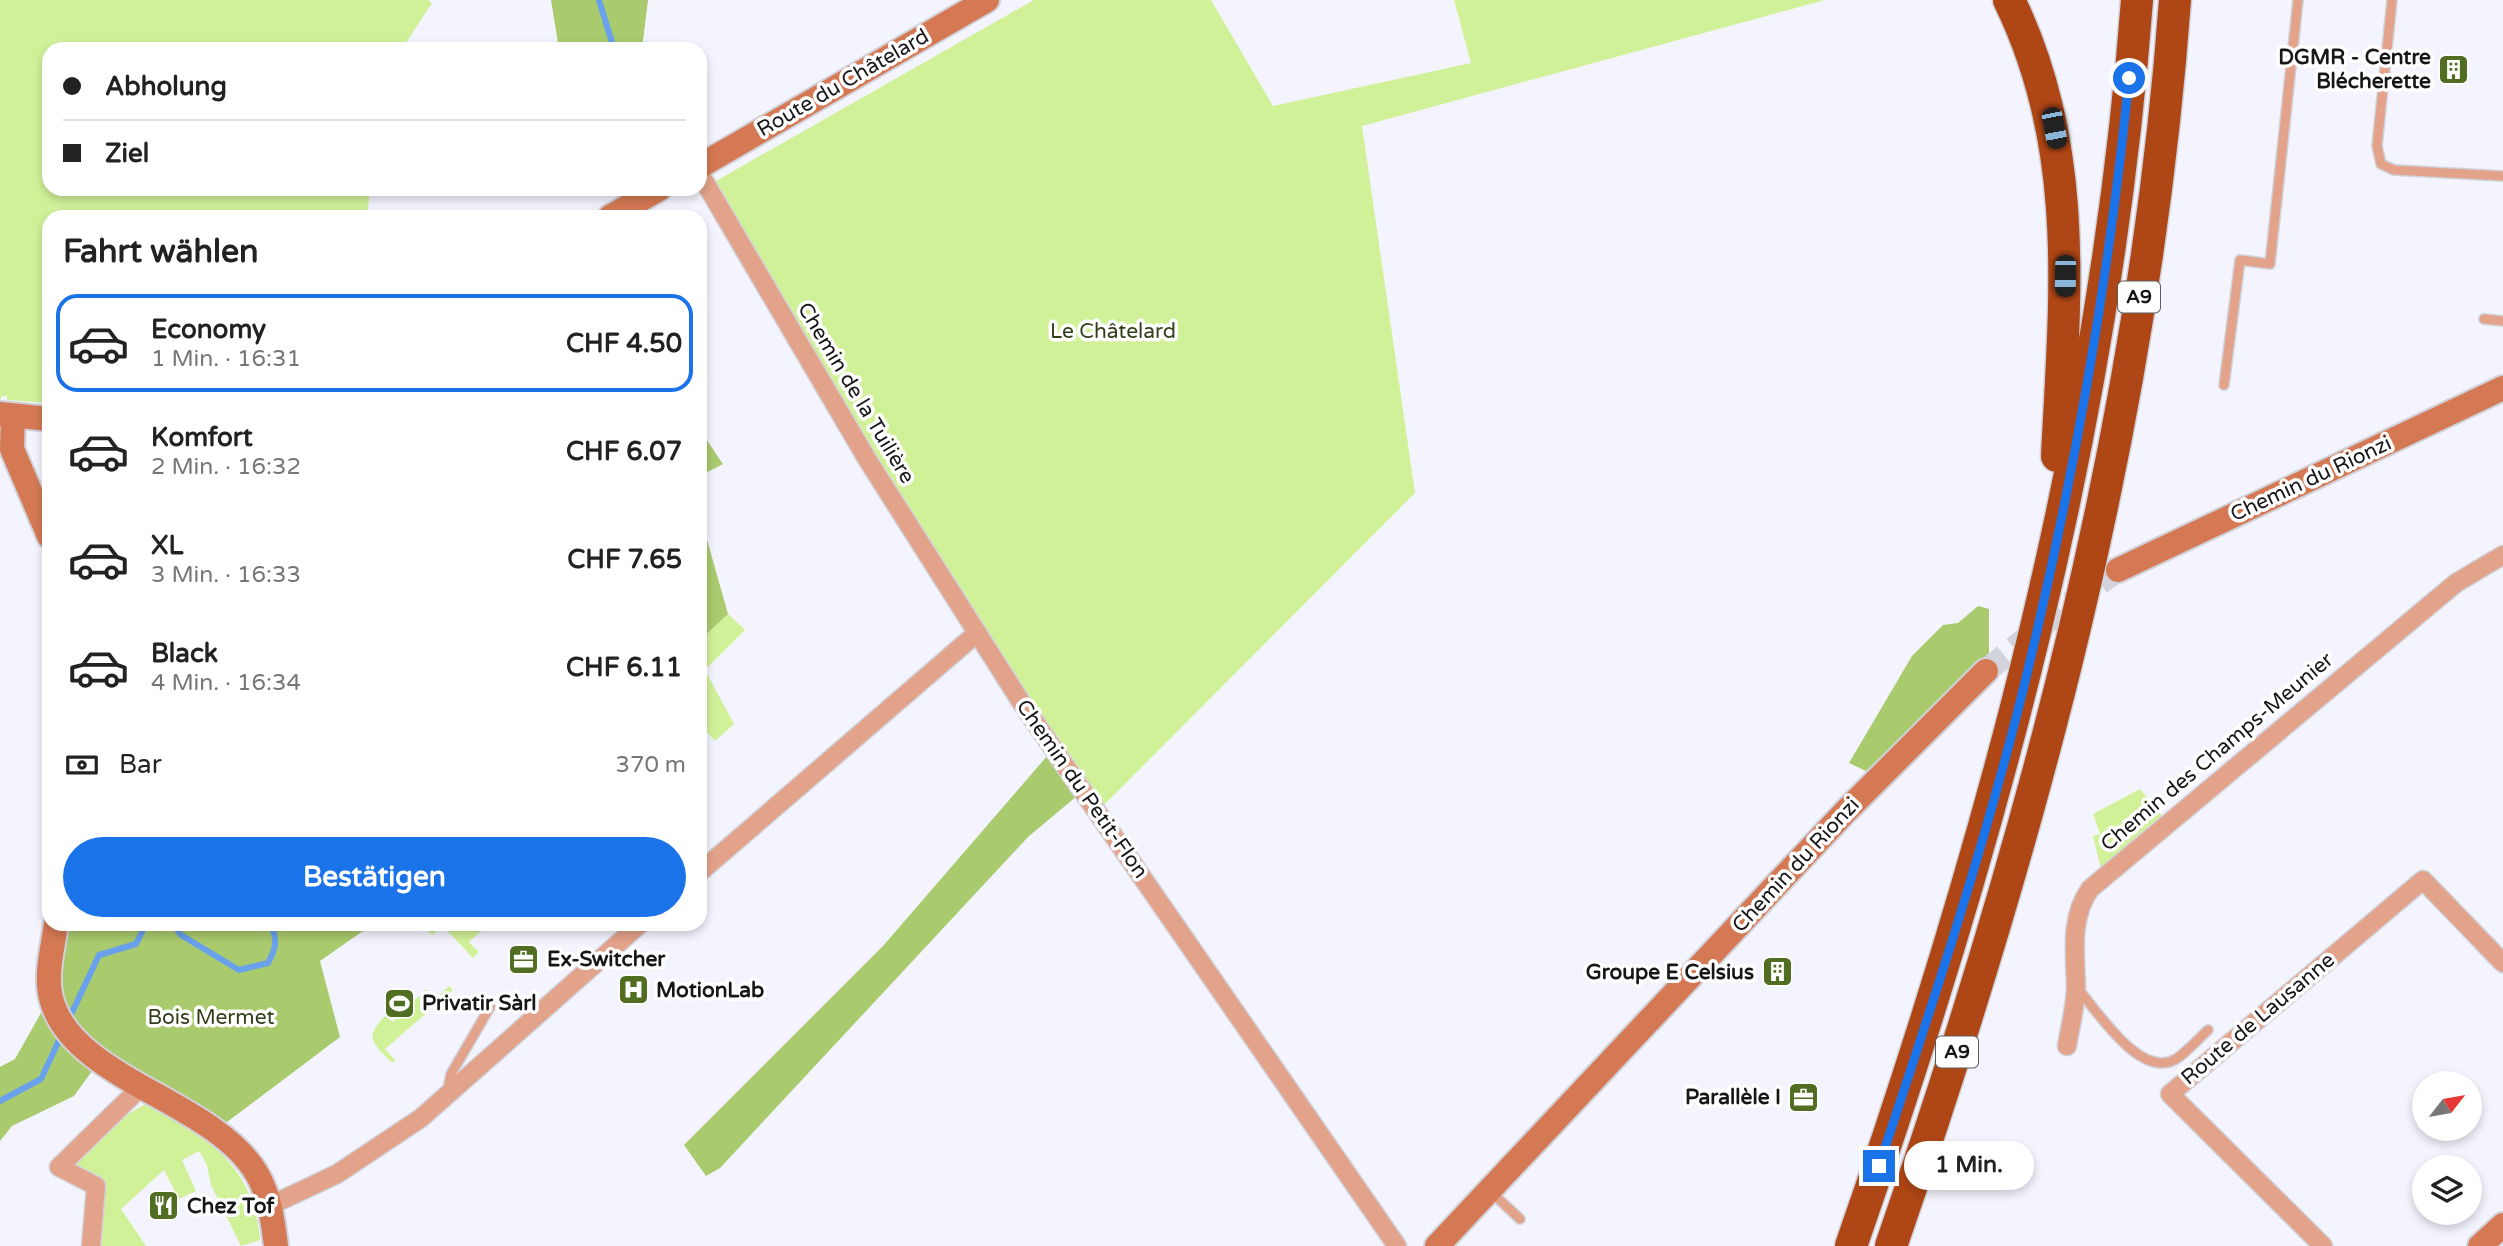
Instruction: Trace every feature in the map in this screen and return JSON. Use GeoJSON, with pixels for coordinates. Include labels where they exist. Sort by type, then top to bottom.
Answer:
{"type":"FeatureCollection","features":[{"type":"Feature","properties":{"kind":"highway"},"geometry":{"type":"LineString","coordinates":[[2009,0],[2038,67],[2049,106],[2058,150],[2063,204],[2064,315],[2051,570]]}},
{"type":"Feature","properties":{"kind":"highway","name":"A9"},"geometry":{"type":"LineString","coordinates":[[1852,1246],[1914,1061],[1980,849],[2025,682],[2051,570],[2094,348],[2110,236],[2137,0]]}},
{"type":"Feature","properties":{"kind":"highway","name":"A9"},"geometry":{"type":"LineString","coordinates":[[1891,1246],[1985,964],[2062,691],[2088,578],[2130,354],[2162,126],[2175,0]]}},
{"type":"Feature","properties":{"kind":"highway"},"geometry":{"type":"LineString","coordinates":[[2162,126],[2194,0]]}},
{"type":"Feature","properties":{"kind":"street","name":"Route du Châtelard"},"geometry":{"type":"LineString","coordinates":[[707,162],[987,0]]}},
{"type":"Feature","properties":{"kind":"street","name":"Chemin de la Tuilière"},"geometry":{"type":"LineString","coordinates":[[707,186],[867,459],[977,633]]}},
{"type":"Feature","properties":{"kind":"street"},"geometry":{"type":"LineString","coordinates":[[622,210],[647,196]]}},
{"type":"Feature","properties":{"kind":"street","name":"Chemin du Rionzi"},"geometry":{"type":"LineString","coordinates":[[2118,570],[2503,388]]}},
{"type":"Feature","properties":{"kind":"street"},"geometry":{"type":"LineString","coordinates":[[42,418],[7,415],[12,449],[42,520]]}},
{"type":"Feature","properties":{"kind":"street","name":"Chemin des Champs-Meunier"},"geometry":{"type":"LineString","coordinates":[[2067,1046],[2076,986],[2073,951],[2080,909],[2090,889],[2456,583],[2503,555]]}},
{"type":"Feature","properties":{"kind":"street"},"geometry":{"type":"LineString","coordinates":[[707,866],[977,633]]}},
{"type":"Feature","properties":{"kind":"street","name":"Chemin du Petit-Flon"},"geometry":{"type":"LineString","coordinates":[[977,633],[1397,1246]]}},
{"type":"Feature","properties":{"kind":"street","name":"Chemin du Rionzi"},"geometry":{"type":"LineString","coordinates":[[1437,1246],[1845,812],[1986,671]]}},
{"type":"Feature","properties":{"kind":"street","name":"Route de Lausanne"},"geometry":{"type":"LineString","coordinates":[[2323,1246],[2170,1094],[2423,880],[2503,963]]}},
{"type":"Feature","properties":{"kind":"street"},"geometry":{"type":"LineString","coordinates":[[55,931],[50,997],[63,1025],[82,1048],[215,1131],[238,1149],[257,1174],[269,1206],[275,1246]]}},
{"type":"Feature","properties":{"kind":"street"},"geometry":{"type":"LineString","coordinates":[[269,1206],[337,1174],[421,1118],[632,931]]}},
{"type":"Feature","properties":{"kind":"street"},"geometry":{"type":"LineString","coordinates":[[90,1246],[96,1186],[59,1167],[142,1086]]}},
{"type":"Feature","properties":{"kind":"street"},"geometry":{"type":"LineString","coordinates":[[2480,1246],[2503,1225]]}},
{"type":"Feature","properties":{"kind":"lane"},"geometry":{"type":"LineString","coordinates":[[2224,385],[2240,260],[2270,264],[2298,0]]}},
{"type":"Feature","properties":{"kind":"lane"},"geometry":{"type":"LineString","coordinates":[[2392,0],[2378,146],[2381,164],[2394,170],[2503,176]]}},
{"type":"Feature","properties":{"kind":"lane"},"geometry":{"type":"LineString","coordinates":[[2484,319],[2503,321]]}},
{"type":"Feature","properties":{"kind":"lane"},"geometry":{"type":"LineString","coordinates":[[2076,986],[2131,1050],[2145,1061],[2160,1063],[2175,1060],[2208,1030]]}},
{"type":"Feature","properties":{"kind":"lane"},"geometry":{"type":"LineString","coordinates":[[447,1095],[451,1074],[490,1007]]}},
{"type":"Feature","properties":{"kind":"lane"},"geometry":{"type":"LineString","coordinates":[[1490,1191],[1520,1219]]}},
{"type":"Feature","properties":{"kind":"green space"},"geometry":{"type":"Polygon","coordinates":[[[0,0],[428,0],[432,3],[407,42],[42,42],[42,196],[369,196],[368,210],[42,210],[42,402],[7,400],[7,396],[2,396],[0,400],[0,0]]]}},
{"type":"Feature","properties":{"kind":"green space"},"geometry":{"type":"Polygon","coordinates":[[[551,0],[648,0],[643,42],[558,42],[551,0]]]}},
{"type":"Feature","properties":{"kind":"green space","name":"Le Châtelard"},"geometry":{"type":"Polygon","coordinates":[[[1034,0],[1211,0],[1273,106],[1471,63],[1454,0],[1825,0],[1362,126],[1415,493],[1098,811],[1021,702],[707,186],[1034,0]]]}},
{"type":"Feature","properties":{"kind":"green space"},"geometry":{"type":"Polygon","coordinates":[[[707,440],[723,464],[707,472],[707,440]]]}},
{"type":"Feature","properties":{"kind":"green space"},"geometry":{"type":"Polygon","coordinates":[[[707,540],[728,614],[707,634],[707,540]]]}},
{"type":"Feature","properties":{"kind":"green space"},"geometry":{"type":"Polygon","coordinates":[[[1978,606],[1989,609],[1989,653],[1866,771],[1849,763],[1912,656],[1943,625],[1958,623],[1978,606]]]}},
{"type":"Feature","properties":{"kind":"green space"},"geometry":{"type":"Polygon","coordinates":[[[728,614],[745,630],[707,668],[707,633],[728,614]]]}},
{"type":"Feature","properties":{"kind":"green space"},"geometry":{"type":"Polygon","coordinates":[[[707,674],[734,724],[715,741],[707,732],[707,674]]]}},
{"type":"Feature","properties":{"kind":"green space"},"geometry":{"type":"Polygon","coordinates":[[[1054,748],[1083,791],[1028,837],[720,1168],[706,1176],[684,1145],[883,946],[1054,748]]]}},
{"type":"Feature","properties":{"kind":"green space"},"geometry":{"type":"Polygon","coordinates":[[[2140,789],[2163,817],[2101,868],[2093,836],[2100,834],[2093,814],[2140,789]]]}},
{"type":"Feature","properties":{"kind":"green space","name":"Bois Mermet"},"geometry":{"type":"Polygon","coordinates":[[[55,931],[363,931],[320,961],[340,1037],[215,1131],[100,1060],[74,1096],[12,1126],[0,1141],[0,1067],[15,1059],[50,997],[55,931]]]}},
{"type":"Feature","properties":{"kind":"green space"},"geometry":{"type":"Polygon","coordinates":[[[448,931],[481,931],[469,942],[479,952],[473,958],[448,931]]]}},
{"type":"Feature","properties":{"kind":"green space"},"geometry":{"type":"Polygon","coordinates":[[[449,986],[453,990],[385,1049],[396,1061],[391,1062],[373,1040],[378,1023],[385,1016],[393,1022],[426,989],[436,998],[449,986]]]}},
{"type":"Feature","properties":{"kind":"green space"},"geometry":{"type":"Polygon","coordinates":[[[149,1102],[208,1142],[237,1173],[248,1191],[256,1214],[260,1240],[241,1246],[211,1185],[207,1165],[199,1151],[182,1160],[196,1191],[179,1199],[164,1170],[121,1209],[146,1246],[97,1246],[102,1189],[68,1168],[123,1117],[149,1102]]]}},
{"type":"Feature","properties":{"kind":"waterway"},"geometry":{"type":"LineString","coordinates":[[599,0],[612,42]]}},
{"type":"Feature","properties":{"kind":"waterway"},"geometry":{"type":"LineString","coordinates":[[68,1021],[99,955],[136,944],[142,931]]}},
{"type":"Feature","properties":{"kind":"waterway"},"geometry":{"type":"LineString","coordinates":[[178,931],[239,970],[268,963],[275,944],[273,931]]}},
{"type":"Feature","properties":{"kind":"waterway"},"geometry":{"type":"LineString","coordinates":[[0,1101],[41,1079],[62,1034]]}},
{"type":"Feature","properties":{"kind":"tunnel"},"geometry":{"type":"LineString","coordinates":[[1986,671],[2068,605],[2118,570]]}},
{"type":"Feature","properties":{"kind":"place","name":"DGMR - Centre Blécherette"},"geometry":{"type":"Point","coordinates":[2454,69]}},
{"type":"Feature","properties":{"kind":"place","name":"Ex-Switcher"},"geometry":{"type":"Point","coordinates":[524,959]}},
{"type":"Feature","properties":{"kind":"place","name":"Groupe E Celsius"},"geometry":{"type":"Point","coordinates":[1777,972]}},
{"type":"Feature","properties":{"kind":"place","name":"MotionLab"},"geometry":{"type":"Point","coordinates":[633,990]}},
{"type":"Feature","properties":{"kind":"place","name":"Privatir Sàrl"},"geometry":{"type":"Point","coordinates":[399,1003]}},
{"type":"Feature","properties":{"kind":"place","name":"Parallèle I"},"geometry":{"type":"Point","coordinates":[1804,1097]}},
{"type":"Feature","properties":{"kind":"place","name":"Chez Tof"},"geometry":{"type":"Point","coordinates":[164,1206]}},
{"type":"Feature","properties":{"kind":"route"},"geometry":{"type":"LineString","coordinates":[[1879,1166],[1948,955],[1990,811],[2025,682],[2051,570],[2094,348],[2129,78]]}}]}
